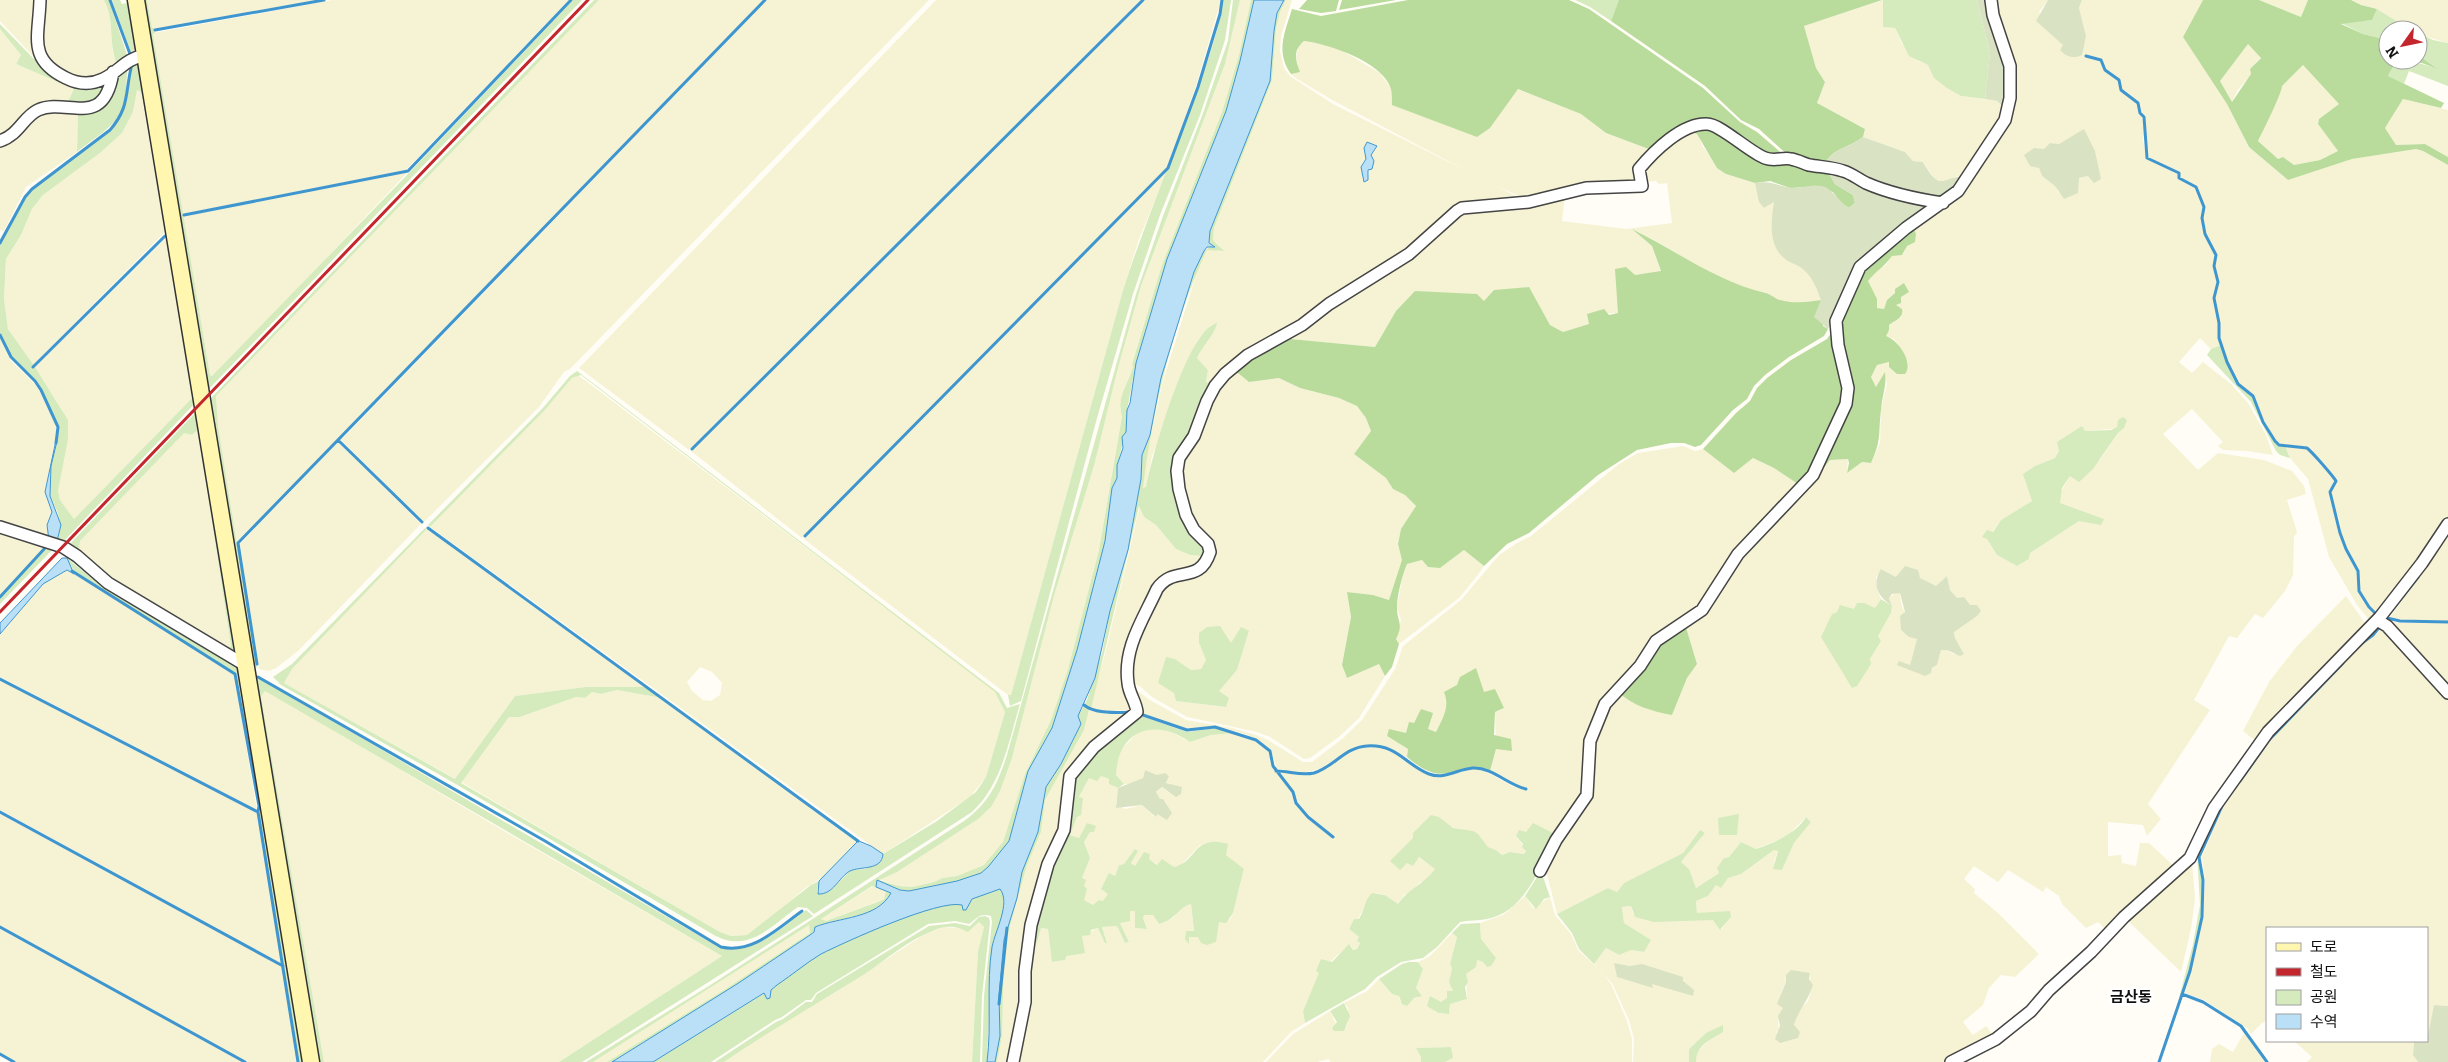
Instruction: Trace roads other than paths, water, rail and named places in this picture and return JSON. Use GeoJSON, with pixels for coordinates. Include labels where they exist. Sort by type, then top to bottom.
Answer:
{"type":"FeatureCollection","features":[{"type":"Feature","properties":{"kind":"main road"},"geometry":{"type":"LineString","coordinates":[[136,0],[311,1062]]}},
{"type":"Feature","properties":{"kind":"street"},"geometry":{"type":"LineString","coordinates":[[40,0],[37,49],[40,58],[48,68],[70,80],[88,83],[103,79],[129,59],[145,55]]}},
{"type":"Feature","properties":{"kind":"street"},"geometry":{"type":"LineString","coordinates":[[1540,871],[1556,840],[1583,804],[1587,795],[1590,741],[1605,704],[1640,666],[1656,641],[1702,610],[1738,554],[1813,475],[1846,404],[1848,388],[1838,345],[1836,321],[1855,276],[1868,259],[1893,238],[1958,191],[2005,120],[2008,110],[2010,66],[1990,0]]}},
{"type":"Feature","properties":{"kind":"street"},"geometry":{"type":"LineString","coordinates":[[0,141],[9,138],[19,130],[37,110],[46,107],[82,109],[92,107],[108,92],[114,72]]}},
{"type":"Feature","properties":{"kind":"street"},"geometry":{"type":"LineString","coordinates":[[1013,1062],[1025,1002],[1031,925],[1048,864],[1064,830],[1070,776],[1094,747],[1137,712],[1127,682],[1129,648],[1132,637],[1157,589],[1162,582],[1170,577],[1194,574],[1201,569],[1209,557],[1208,544],[1194,530],[1186,514],[1179,489],[1177,471],[1179,458],[1194,436],[1207,400],[1225,374],[1248,355],[1302,325],[1329,304],[1409,254],[1456,211],[1462,208],[1529,202],[1586,188],[1642,186],[1639,169],[1645,162],[1688,128],[1700,125],[1709,124],[1719,128],[1738,143],[1770,160],[1775,161],[1789,158],[1810,165],[1844,171],[1866,183],[1907,197],[1943,203]]}},
{"type":"Feature","properties":{"kind":"street"},"geometry":{"type":"LineString","coordinates":[[1952,1062],[1996,1039],[2031,1011],[2049,990],[2086,957],[2124,917],[2190,858],[2214,808],[2268,732],[2377,620],[2422,563],[2448,524]]}},
{"type":"Feature","properties":{"kind":"street"},"geometry":{"type":"LineString","coordinates":[[0,527],[62,547],[77,556],[108,583],[245,664]]}},
{"type":"Feature","properties":{"kind":"street"},"geometry":{"type":"LineString","coordinates":[[2377,620],[2387,626],[2448,693]]}},
{"type":"Feature","properties":{"kind":"water"},"geometry":{"type":"Polygon","coordinates":[[[1254,0],[1284,0],[1277,13],[1270,81],[1210,231],[1209,243],[1215,247],[1207,247],[1194,272],[1161,378],[1150,435],[1142,455],[1141,479],[1128,550],[1110,611],[1095,678],[1078,716],[1081,724],[1061,764],[1046,787],[1038,832],[1022,872],[1017,898],[1004,940],[999,996],[1000,1036],[995,1062],[987,1062],[989,976],[992,947],[1004,902],[1000,889],[972,899],[966,910],[963,910],[962,905],[934,908],[850,940],[821,954],[771,990],[770,998],[767,999],[764,993],[653,1062],[612,1062],[737,984],[810,935],[814,932],[815,927],[867,913],[877,908],[885,902],[891,893],[876,887],[877,880],[900,890],[909,891],[957,881],[981,873],[1009,841],[1028,771],[1052,728],[1077,650],[1105,541],[1112,488],[1117,478],[1117,465],[1123,448],[1122,437],[1126,432],[1127,410],[1130,403],[1136,363],[1167,259],[1226,111],[1254,0]]]}},
{"type":"Feature","properties":{"kind":"water"},"geometry":{"type":"Polygon","coordinates":[[[1367,142],[1377,146],[1371,155],[1374,161],[1372,169],[1368,170],[1368,180],[1364,182],[1361,167],[1366,159],[1364,148],[1367,142]]]}},
{"type":"Feature","properties":{"kind":"water"},"geometry":{"type":"Polygon","coordinates":[[[56,440],[51,466],[50,496],[61,525],[57,541],[49,540],[47,525],[52,512],[45,492],[56,440]]]}},
{"type":"Feature","properties":{"kind":"water"},"geometry":{"type":"Polygon","coordinates":[[[62,558],[67,558],[74,574],[67,570],[43,584],[0,634],[0,623],[62,558]]]}},
{"type":"Feature","properties":{"kind":"water"},"geometry":{"type":"Polygon","coordinates":[[[854,839],[871,846],[883,854],[882,859],[875,866],[850,871],[828,892],[818,894],[819,881],[857,842],[854,839]]]}},
{"type":"Feature","properties":{"kind":"waterway"},"geometry":{"type":"LineString","coordinates":[[110,0],[130,54]]}},
{"type":"Feature","properties":{"kind":"waterway"},"geometry":{"type":"LineString","coordinates":[[155,30],[324,0]]}},
{"type":"Feature","properties":{"kind":"waterway"},"geometry":{"type":"LineString","coordinates":[[184,215],[408,171],[571,0]]}},
{"type":"Feature","properties":{"kind":"waterway"},"geometry":{"type":"LineString","coordinates":[[257,664],[238,543],[765,0]]}},
{"type":"Feature","properties":{"kind":"waterway"},"geometry":{"type":"LineString","coordinates":[[692,449],[1143,0]]}},
{"type":"Feature","properties":{"kind":"waterway"},"geometry":{"type":"LineString","coordinates":[[805,536],[1168,168],[1198,87],[1220,14],[1222,0]]}},
{"type":"Feature","properties":{"kind":"waterway"},"geometry":{"type":"LineString","coordinates":[[2086,56],[2101,60],[2105,70],[2119,80],[2121,90],[2138,103],[2140,113],[2144,117],[2147,158],[2179,173],[2179,178],[2196,187],[2204,207],[2202,218],[2205,234],[2216,255],[2214,266],[2218,282],[2214,298],[2219,323],[2219,338],[2227,362],[2238,384],[2253,396],[2263,422],[2275,441],[2279,445],[2307,448],[2336,481],[2330,492],[2340,533],[2358,571],[2359,591],[2369,607],[2377,615]]}},
{"type":"Feature","properties":{"kind":"waterway"},"geometry":{"type":"LineString","coordinates":[[0,243],[25,197],[32,189],[110,130],[116,122],[125,101],[131,68]]}},
{"type":"Feature","properties":{"kind":"waterway"},"geometry":{"type":"LineString","coordinates":[[33,367],[165,236]]}},
{"type":"Feature","properties":{"kind":"waterway"},"geometry":{"type":"LineString","coordinates":[[0,335],[11,357],[35,381],[41,390],[58,427],[56,443]]}},
{"type":"Feature","properties":{"kind":"waterway"},"geometry":{"type":"LineString","coordinates":[[338,440],[422,522]]}},
{"type":"Feature","properties":{"kind":"waterway"},"geometry":{"type":"LineString","coordinates":[[428,528],[858,841]]}},
{"type":"Feature","properties":{"kind":"waterway"},"geometry":{"type":"LineString","coordinates":[[0,597],[45,548]]}},
{"type":"Feature","properties":{"kind":"waterway"},"geometry":{"type":"LineString","coordinates":[[71,558],[103,585]]}},
{"type":"Feature","properties":{"kind":"waterway"},"geometry":{"type":"LineString","coordinates":[[72,571],[235,674],[259,806],[258,812],[298,1062]]}},
{"type":"Feature","properties":{"kind":"waterway"},"geometry":{"type":"LineString","coordinates":[[2384,620],[2418,577]]}},
{"type":"Feature","properties":{"kind":"waterway"},"geometry":{"type":"LineString","coordinates":[[2387,618],[2400,621],[2448,622]]}},
{"type":"Feature","properties":{"kind":"waterway"},"geometry":{"type":"LineString","coordinates":[[2362,643],[2373,635],[2381,625]]}},
{"type":"Feature","properties":{"kind":"waterway"},"geometry":{"type":"LineString","coordinates":[[2240,781],[2269,740],[2342,664]]}},
{"type":"Feature","properties":{"kind":"waterway"},"geometry":{"type":"LineString","coordinates":[[258,677],[545,841],[721,947],[744,947],[754,943],[774,932],[802,911]]}},
{"type":"Feature","properties":{"kind":"waterway"},"geometry":{"type":"LineString","coordinates":[[0,679],[258,812]]}},
{"type":"Feature","properties":{"kind":"waterway"},"geometry":{"type":"LineString","coordinates":[[1084,705],[1094,710],[1113,713],[1131,712]]}},
{"type":"Feature","properties":{"kind":"waterway"},"geometry":{"type":"LineString","coordinates":[[1140,714],[1187,730],[1215,727],[1256,740],[1270,751],[1273,766],[1293,792],[1296,803],[1308,817],[1333,837]]}},
{"type":"Feature","properties":{"kind":"waterway"},"geometry":{"type":"LineString","coordinates":[[1276,771],[1304,774],[1314,773],[1352,750],[1359,747],[1377,746],[1394,752],[1421,770],[1435,776],[1480,768],[1526,789]]}},
{"type":"Feature","properties":{"kind":"waterway"},"geometry":{"type":"LineString","coordinates":[[2159,1062],[2190,971],[2202,917],[2203,880],[2199,857],[2223,804]]}},
{"type":"Feature","properties":{"kind":"waterway"},"geometry":{"type":"LineString","coordinates":[[0,812],[283,966]]}},
{"type":"Feature","properties":{"kind":"waterway"},"geometry":{"type":"LineString","coordinates":[[0,927],[245,1062]]}},
{"type":"Feature","properties":{"kind":"waterway"},"geometry":{"type":"LineString","coordinates":[[999,1004],[1007,928]]}},
{"type":"Feature","properties":{"kind":"waterway"},"geometry":{"type":"LineString","coordinates":[[2182,994],[2203,1002],[2241,1026],[2267,1062]]}},
{"type":"Feature","properties":{"kind":"waterway"},"geometry":{"type":"LineString","coordinates":[[0,1054],[14,1062]]}},
{"type":"Feature","properties":{"kind":"railway"},"geometry":{"type":"LineString","coordinates":[[0,612],[588,0]]}},
{"type":"Feature","properties":{"kind":"district","name":"금산동"},"geometry":{"type":"Point","coordinates":[2131,997]}}]}
